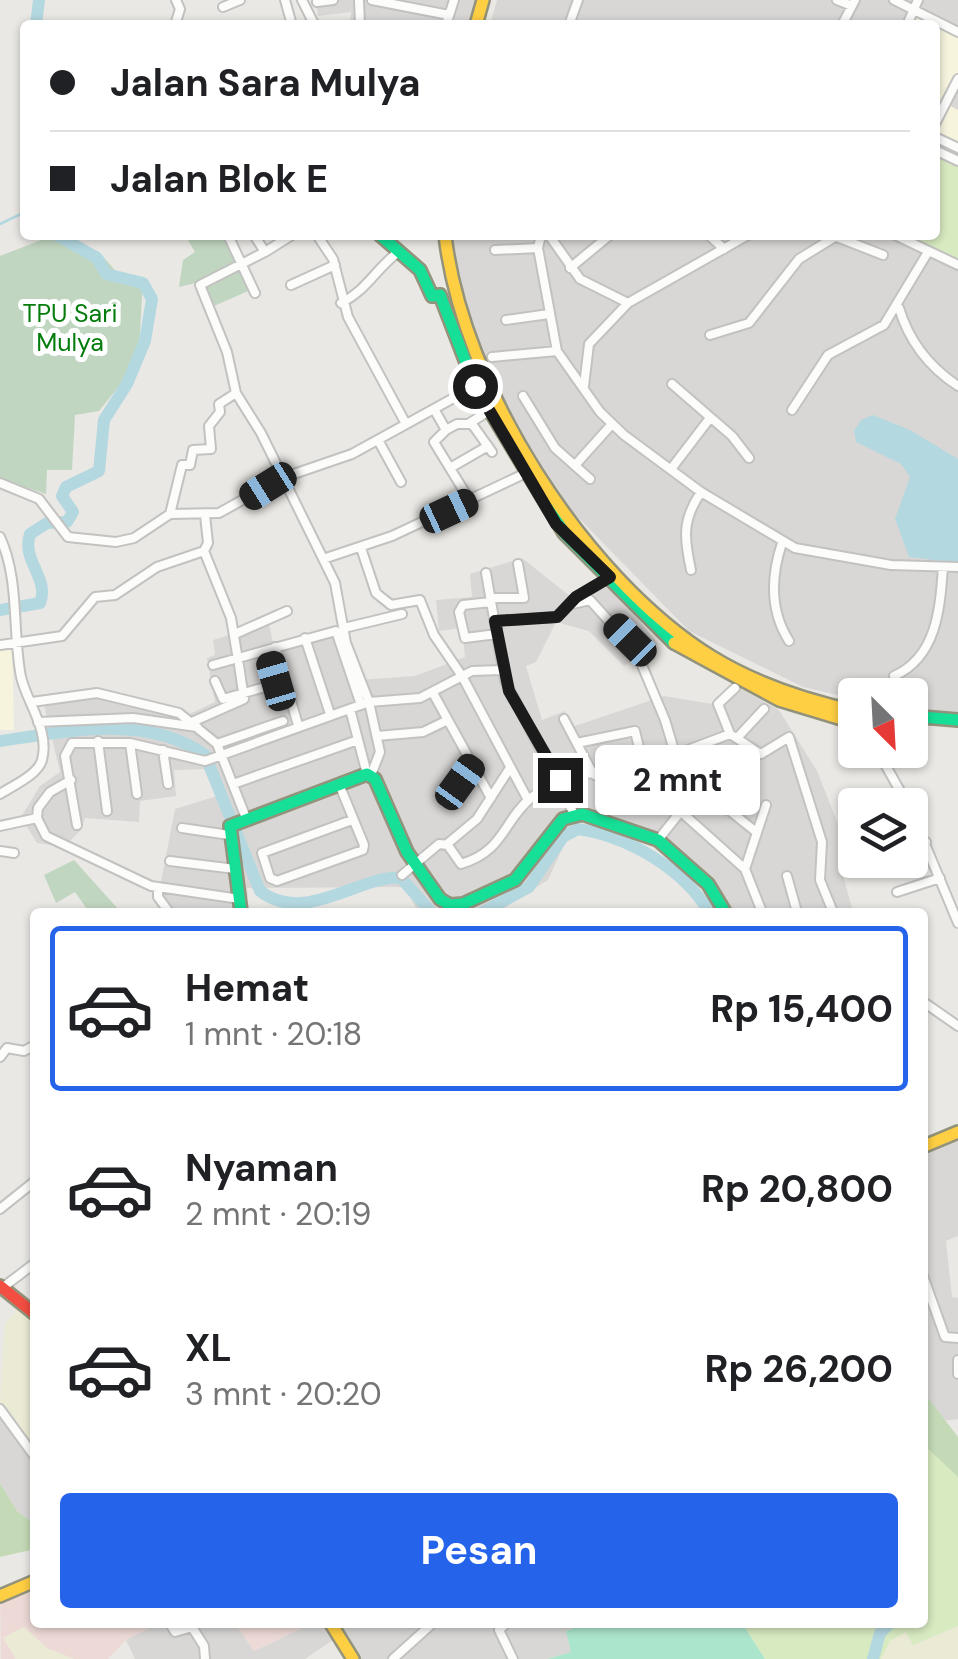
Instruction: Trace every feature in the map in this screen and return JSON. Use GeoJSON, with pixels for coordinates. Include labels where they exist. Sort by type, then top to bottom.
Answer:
{"type":"FeatureCollection","features":[{"type":"Feature","properties":{"kind":"street"},"geometry":{"type":"LineString","coordinates":[[223,7],[240,0]]}},
{"type":"Feature","properties":{"kind":"street"},"geometry":{"type":"LineString","coordinates":[[317,2],[333,0]]}},
{"type":"Feature","properties":{"kind":"street"},"geometry":{"type":"LineString","coordinates":[[372,0],[449,15]]}},
{"type":"Feature","properties":{"kind":"street"},"geometry":{"type":"LineString","coordinates":[[448,20],[454,0]]}},
{"type":"Feature","properties":{"kind":"street"},"geometry":{"type":"LineString","coordinates":[[836,0],[854,3]]}},
{"type":"Feature","properties":{"kind":"street"},"geometry":{"type":"LineString","coordinates":[[894,0],[917,5],[940,20]]}},
{"type":"Feature","properties":{"kind":"street"},"geometry":{"type":"LineString","coordinates":[[940,112],[958,79]]}},
{"type":"Feature","properties":{"kind":"street"},"geometry":{"type":"LineString","coordinates":[[230,240],[255,293]]}},
{"type":"Feature","properties":{"kind":"street"},"geometry":{"type":"LineString","coordinates":[[257,240],[264,252]]}},
{"type":"Feature","properties":{"kind":"street"},"geometry":{"type":"LineString","coordinates":[[284,240],[200,285],[227,352],[236,394],[334,582],[365,703]]}},
{"type":"Feature","properties":{"kind":"street"},"geometry":{"type":"LineString","coordinates":[[320,240],[335,264],[341,303],[406,424]]}},
{"type":"Feature","properties":{"kind":"street"},"geometry":{"type":"LineString","coordinates":[[385,240],[420,270],[432,296],[440,294],[481,383],[564,513],[672,628],[750,677],[838,708]]}},
{"type":"Feature","properties":{"kind":"street"},"geometry":{"type":"LineString","coordinates":[[446,240],[457,316],[489,411],[564,533],[677,646],[719,672],[778,700],[838,718]]}},
{"type":"Feature","properties":{"kind":"street"},"geometry":{"type":"LineString","coordinates":[[542,240],[538,248],[557,351],[612,424],[701,492],[782,543],[860,561],[958,567]]}},
{"type":"Feature","properties":{"kind":"street"},"geometry":{"type":"LineString","coordinates":[[549,240],[570,268],[602,294],[628,303]]}},
{"type":"Feature","properties":{"kind":"street"},"geometry":{"type":"LineString","coordinates":[[570,268],[604,240]]}},
{"type":"Feature","properties":{"kind":"street"},"geometry":{"type":"LineString","coordinates":[[714,240],[724,249]]}},
{"type":"Feature","properties":{"kind":"street"},"geometry":{"type":"LineString","coordinates":[[584,386],[588,344],[628,303],[739,240]]}},
{"type":"Feature","properties":{"kind":"street"},"geometry":{"type":"LineString","coordinates":[[710,335],[749,323],[799,259],[831,240]]}},
{"type":"Feature","properties":{"kind":"street"},"geometry":{"type":"LineString","coordinates":[[847,240],[883,255]]}},
{"type":"Feature","properties":{"kind":"street"},"geometry":{"type":"LineString","coordinates":[[905,240],[958,265]]}},
{"type":"Feature","properties":{"kind":"street"},"geometry":{"type":"LineString","coordinates":[[495,250],[538,248]]}},
{"type":"Feature","properties":{"kind":"street"},"geometry":{"type":"LineString","coordinates":[[792,410],[828,355],[884,325],[898,308],[928,252]]}},
{"type":"Feature","properties":{"kind":"street"},"geometry":{"type":"LineString","coordinates":[[341,303],[366,289],[378,269],[397,253]]}},
{"type":"Feature","properties":{"kind":"street"},"geometry":{"type":"LineString","coordinates":[[291,284],[335,264]]}},
{"type":"Feature","properties":{"kind":"street"},"geometry":{"type":"LineString","coordinates":[[898,308],[905,330],[932,366],[958,386]]}},
{"type":"Feature","properties":{"kind":"street"},"geometry":{"type":"LineString","coordinates":[[506,320],[549,314]]}},
{"type":"Feature","properties":{"kind":"street"},"geometry":{"type":"LineString","coordinates":[[884,325],[905,330]]}},
{"type":"Feature","properties":{"kind":"street"},"geometry":{"type":"LineString","coordinates":[[492,357],[557,351]]}},
{"type":"Feature","properties":{"kind":"street"},"geometry":{"type":"LineString","coordinates":[[0,483],[39,500],[68,537],[116,542],[134,538],[170,514],[219,513],[282,478],[342,459],[481,383]]}},
{"type":"Feature","properties":{"kind":"street"},"geometry":{"type":"LineString","coordinates":[[672,384],[750,458]]}},
{"type":"Feature","properties":{"kind":"street"},"geometry":{"type":"LineString","coordinates":[[170,514],[182,465],[190,464],[193,450],[211,449],[209,426],[220,412],[218,404],[236,394]]}},
{"type":"Feature","properties":{"kind":"street"},"geometry":{"type":"LineString","coordinates":[[523,396],[556,448],[590,479]]}},
{"type":"Feature","properties":{"kind":"street"},"geometry":{"type":"LineString","coordinates":[[434,408],[446,430]]}},
{"type":"Feature","properties":{"kind":"street"},"geometry":{"type":"LineString","coordinates":[[470,501],[434,439],[489,411]]}},
{"type":"Feature","properties":{"kind":"street"},"geometry":{"type":"LineString","coordinates":[[671,469],[710,418]]}},
{"type":"Feature","properties":{"kind":"street"},"geometry":{"type":"LineString","coordinates":[[450,468],[490,449],[468,424]]}},
{"type":"Feature","properties":{"kind":"street"},"geometry":{"type":"LineString","coordinates":[[576,463],[612,424]]}},
{"type":"Feature","properties":{"kind":"street"},"geometry":{"type":"LineString","coordinates":[[378,440],[401,482]]}},
{"type":"Feature","properties":{"kind":"street"},"geometry":{"type":"LineString","coordinates":[[322,559],[360,548],[526,473]]}},
{"type":"Feature","properties":{"kind":"street"},"geometry":{"type":"LineString","coordinates":[[691,570],[683,534],[688,514],[701,492]]}},
{"type":"Feature","properties":{"kind":"street"},"geometry":{"type":"LineString","coordinates":[[0,645],[66,634],[95,598],[120,593],[158,567],[204,551],[208,543],[205,515]]}},
{"type":"Feature","properties":{"kind":"street"},"geometry":{"type":"LineString","coordinates":[[0,537],[10,558],[21,678],[39,725],[42,752],[38,768],[0,794]]}},
{"type":"Feature","properties":{"kind":"street"},"geometry":{"type":"LineString","coordinates":[[782,543],[774,598],[778,620],[789,641]]}},
{"type":"Feature","properties":{"kind":"street"},"geometry":{"type":"LineString","coordinates":[[360,548],[376,593],[390,605],[420,600],[434,636],[462,676],[528,800]]}},
{"type":"Feature","properties":{"kind":"street"},"geometry":{"type":"LineString","coordinates":[[39,725],[133,718],[195,724],[244,699],[235,634],[204,551]]}},
{"type":"Feature","properties":{"kind":"street"},"geometry":{"type":"LineString","coordinates":[[497,634],[465,638],[459,612],[463,606],[524,598],[518,564]]}},
{"type":"Feature","properties":{"kind":"street"},"geometry":{"type":"LineString","coordinates":[[894,676],[916,661],[930,638],[938,618],[943,567]]}},
{"type":"Feature","properties":{"kind":"street"},"geometry":{"type":"LineString","coordinates":[[486,572],[502,670],[512,699],[560,780],[574,814]]}},
{"type":"Feature","properties":{"kind":"street"},"geometry":{"type":"LineString","coordinates":[[495,621],[549,619],[610,577]]}},
{"type":"Feature","properties":{"kind":"street"},"geometry":{"type":"LineString","coordinates":[[568,605],[590,600],[634,646],[689,800]]}},
{"type":"Feature","properties":{"kind":"street"},"geometry":{"type":"LineString","coordinates":[[235,634],[286,611]]}},
{"type":"Feature","properties":{"kind":"street"},"geometry":{"type":"LineString","coordinates":[[344,628],[402,614]]}},
{"type":"Feature","properties":{"kind":"street"},"geometry":{"type":"LineString","coordinates":[[182,828],[229,830],[244,819],[369,775],[380,759],[377,736],[337,633],[305,638],[238,662],[213,665]]}},
{"type":"Feature","properties":{"kind":"street"},"geometry":{"type":"LineString","coordinates":[[305,638],[330,714]]}},
{"type":"Feature","properties":{"kind":"street"},"geometry":{"type":"LineString","coordinates":[[215,681],[221,699],[274,684],[271,648]]}},
{"type":"Feature","properties":{"kind":"street"},"geometry":{"type":"LineString","coordinates":[[271,648],[298,725]]}},
{"type":"Feature","properties":{"kind":"street"},"geometry":{"type":"LineString","coordinates":[[76,825],[66,746],[98,740],[130,743],[205,761],[365,703],[433,693],[472,671],[502,670]]}},
{"type":"Feature","properties":{"kind":"street"},"geometry":{"type":"LineString","coordinates":[[736,688],[718,704],[733,736],[762,754],[789,737],[822,842],[820,880],[831,908]]}},
{"type":"Feature","properties":{"kind":"street"},"geometry":{"type":"LineString","coordinates":[[433,693],[491,798]]}},
{"type":"Feature","properties":{"kind":"street"},"geometry":{"type":"LineString","coordinates":[[32,702],[97,694],[170,708],[217,744],[244,819]]}},
{"type":"Feature","properties":{"kind":"street"},"geometry":{"type":"LineString","coordinates":[[350,709],[369,775],[417,866],[442,902],[460,905],[516,880],[554,829],[574,814]]}},
{"type":"Feature","properties":{"kind":"street"},"geometry":{"type":"LineString","coordinates":[[674,755],[733,736],[764,709]]}},
{"type":"Feature","properties":{"kind":"street"},"geometry":{"type":"LineString","coordinates":[[564,718],[576,742],[593,774],[634,796],[645,788],[635,731],[576,742]]}},
{"type":"Feature","properties":{"kind":"street"},"geometry":{"type":"LineString","coordinates":[[928,718],[958,720]]}},
{"type":"Feature","properties":{"kind":"street"},"geometry":{"type":"LineString","coordinates":[[217,744],[283,720]]}},
{"type":"Feature","properties":{"kind":"street"},"geometry":{"type":"LineString","coordinates":[[377,736],[424,732],[448,720]]}},
{"type":"Feature","properties":{"kind":"street"},"geometry":{"type":"LineString","coordinates":[[98,740],[107,811]]}},
{"type":"Feature","properties":{"kind":"street"},"geometry":{"type":"LineString","coordinates":[[233,784],[358,740]]}},
{"type":"Feature","properties":{"kind":"street"},"geometry":{"type":"LineString","coordinates":[[130,743],[137,794]]}},
{"type":"Feature","properties":{"kind":"street"},"geometry":{"type":"LineString","coordinates":[[163,750],[168,784]]}},
{"type":"Feature","properties":{"kind":"street"},"geometry":{"type":"LineString","coordinates":[[402,874],[417,866],[439,844],[448,846],[458,862],[464,864],[496,846],[528,800],[560,780],[643,764]]}},
{"type":"Feature","properties":{"kind":"street"},"geometry":{"type":"LineString","coordinates":[[448,799],[472,765]]}},
{"type":"Feature","properties":{"kind":"street"},"geometry":{"type":"LineString","coordinates":[[448,846],[477,819],[510,768]]}},
{"type":"Feature","properties":{"kind":"street"},"geometry":{"type":"LineString","coordinates":[[37,818],[44,799],[70,780]]}},
{"type":"Feature","properties":{"kind":"street"},"geometry":{"type":"LineString","coordinates":[[727,810],[744,783]]}},
{"type":"Feature","properties":{"kind":"street"},"geometry":{"type":"LineString","coordinates":[[339,784],[364,845],[360,852],[277,881],[270,878],[262,853],[352,820]]}},
{"type":"Feature","properties":{"kind":"street"},"geometry":{"type":"LineString","coordinates":[[658,840],[700,787],[755,831]]}},
{"type":"Feature","properties":{"kind":"street"},"geometry":{"type":"LineString","coordinates":[[745,869],[766,806]]}},
{"type":"Feature","properties":{"kind":"street"},"geometry":{"type":"LineString","coordinates":[[679,810],[745,869],[760,908]]}},
{"type":"Feature","properties":{"kind":"street"},"geometry":{"type":"LineString","coordinates":[[574,814],[658,840],[708,884],[722,908]]}},
{"type":"Feature","properties":{"kind":"street"},"geometry":{"type":"LineString","coordinates":[[0,826],[37,818]]}},
{"type":"Feature","properties":{"kind":"street"},"geometry":{"type":"LineString","coordinates":[[37,818],[48,837],[158,888],[240,906],[236,854],[229,830]]}},
{"type":"Feature","properties":{"kind":"street"},"geometry":{"type":"LineString","coordinates":[[928,847],[958,923]]}},
{"type":"Feature","properties":{"kind":"street"},"geometry":{"type":"LineString","coordinates":[[0,851],[14,853]]}},
{"type":"Feature","properties":{"kind":"street"},"geometry":{"type":"LineString","coordinates":[[170,861],[236,870]]}},
{"type":"Feature","properties":{"kind":"street"},"geometry":{"type":"LineString","coordinates":[[787,876],[796,908]]}},
{"type":"Feature","properties":{"kind":"street"},"geometry":{"type":"LineString","coordinates":[[897,892],[940,878]]}},
{"type":"Feature","properties":{"kind":"street"},"geometry":{"type":"LineString","coordinates":[[158,888],[158,896],[167,908]]}},
{"type":"Feature","properties":{"kind":"street"},"geometry":{"type":"LineString","coordinates":[[947,896],[958,891]]}},
{"type":"Feature","properties":{"kind":"street"},"geometry":{"type":"LineString","coordinates":[[928,1005],[958,1026]]}},
{"type":"Feature","properties":{"kind":"street"},"geometry":{"type":"LineString","coordinates":[[0,1056],[7,1048],[24,1051],[30,1048]]}},
{"type":"Feature","properties":{"kind":"street"},"geometry":{"type":"LineString","coordinates":[[928,1144],[958,1132]]}},
{"type":"Feature","properties":{"kind":"street"},"geometry":{"type":"LineString","coordinates":[[0,1209],[30,1186]]}},
{"type":"Feature","properties":{"kind":"street"},"geometry":{"type":"LineString","coordinates":[[30,1267],[1,1287],[30,1310]]}},
{"type":"Feature","properties":{"kind":"street"},"geometry":{"type":"LineString","coordinates":[[928,1290],[944,1337],[958,1338]]}},
{"type":"Feature","properties":{"kind":"street"},"geometry":{"type":"LineString","coordinates":[[958,1360],[958,1374]]}},
{"type":"Feature","properties":{"kind":"street"},"geometry":{"type":"LineString","coordinates":[[0,1410],[30,1450]]}},
{"type":"Feature","properties":{"kind":"street"},"geometry":{"type":"LineString","coordinates":[[0,1596],[30,1583]]}},
{"type":"Feature","properties":{"kind":"street"},"geometry":{"type":"LineString","coordinates":[[193,1628],[204,1646],[205,1659]]}},
{"type":"Feature","properties":{"kind":"street"},"geometry":{"type":"LineString","coordinates":[[334,1628],[353,1659]]}},
{"type":"Feature","properties":{"kind":"street"},"geometry":{"type":"LineString","coordinates":[[393,1659],[427,1628]]}},
{"type":"Feature","properties":{"kind":"street"},"geometry":{"type":"LineString","coordinates":[[501,1628],[512,1659]]}},
{"type":"Feature","properties":{"kind":"shaded area"},"geometry":{"type":"Polygon","coordinates":[[[316,0],[475,0],[470,20],[350,20],[351,12],[318,16],[316,0]]]}},
{"type":"Feature","properties":{"kind":"shaded area"},"geometry":{"type":"Polygon","coordinates":[[[497,0],[958,0],[958,713],[928,710],[928,678],[838,678],[838,695],[803,687],[689,631],[562,501],[525,443],[488,376],[455,287],[451,240],[940,240],[940,20],[491,20],[497,0]]]}},
{"type":"Feature","properties":{"kind":"shaded area"},"geometry":{"type":"Polygon","coordinates":[[[917,10],[936,20],[912,20],[917,10]]]}},
{"type":"Feature","properties":{"kind":"shaded area"},"geometry":{"type":"Polygon","coordinates":[[[940,22],[958,32],[958,79],[945,103],[958,110],[958,147],[940,139],[940,22]]]}},
{"type":"Feature","properties":{"kind":"shaded area"},"geometry":{"type":"Polygon","coordinates":[[[522,558],[571,597],[605,576],[658,644],[624,666],[589,631],[556,622],[536,662],[526,666],[542,720],[565,711],[572,727],[664,696],[713,704],[736,686],[779,710],[817,771],[838,824],[838,878],[844,878],[852,908],[715,908],[708,891],[648,842],[586,822],[573,825],[548,880],[504,908],[416,908],[405,887],[247,888],[249,908],[160,908],[157,902],[175,809],[220,795],[210,769],[174,770],[176,796],[140,801],[139,822],[85,818],[80,831],[64,847],[37,843],[21,817],[40,786],[60,772],[44,705],[91,696],[162,705],[183,717],[215,702],[207,658],[215,655],[213,640],[269,623],[275,652],[339,634],[359,680],[415,676],[465,657],[462,628],[439,631],[436,600],[472,597],[470,574],[522,558]]]}},
{"type":"Feature","properties":{"kind":"shaded area"},"geometry":{"type":"Polygon","coordinates":[[[0,647],[12,647],[14,730],[0,730],[0,647]]]}},
{"type":"Feature","properties":{"kind":"shaded area"},"geometry":{"type":"Polygon","coordinates":[[[958,1135],[958,1236],[946,1241],[952,1297],[958,1298],[958,1419],[943,1421],[928,1398],[928,1148],[958,1135]]]}},
{"type":"Feature","properties":{"kind":"shaded area"},"geometry":{"type":"Polygon","coordinates":[[[0,1403],[30,1444],[30,1520],[17,1511],[0,1483],[0,1403]]]}},
{"type":"Feature","properties":{"kind":"shaded area"},"geometry":{"type":"Polygon","coordinates":[[[30,1577],[30,1628],[149,1628],[126,1640],[108,1659],[74,1659],[4,1638],[16,1659],[1,1659],[0,1590],[30,1577]]]}},
{"type":"Feature","properties":{"kind":"shaded area"},"geometry":{"type":"Polygon","coordinates":[[[148,1628],[238,1628],[254,1651],[302,1628],[573,1628],[566,1631],[572,1652],[547,1659],[356,1659],[340,1635],[305,1659],[135,1659],[126,1640],[148,1628]]]}},
{"type":"Feature","properties":{"kind":"shaded area"},"geometry":{"type":"Polygon","coordinates":[[[238,1628],[302,1628],[254,1651],[238,1628]]]}},
{"type":"Feature","properties":{"kind":"green space"},"geometry":{"type":"Polygon","coordinates":[[[940,155],[958,164],[958,263],[911,240],[940,240],[940,155]]]}},
{"type":"Feature","properties":{"kind":"green space","name":"TPU Sari Mulya"},"geometry":{"type":"Polygon","coordinates":[[[41,240],[67,240],[99,252],[120,276],[143,278],[139,351],[124,380],[99,411],[75,415],[72,470],[47,470],[46,494],[0,479],[0,256],[41,240]]]}},
{"type":"Feature","properties":{"kind":"green space"},"geometry":{"type":"Polygon","coordinates":[[[188,240],[228,240],[255,288],[214,306],[204,281],[179,287],[183,260],[195,252],[188,240]]]}},
{"type":"Feature","properties":{"kind":"green space"},"geometry":{"type":"Polygon","coordinates":[[[74,860],[117,908],[86,908],[75,892],[56,903],[44,875],[74,860]]]}},
{"type":"Feature","properties":{"kind":"green space"},"geometry":{"type":"Polygon","coordinates":[[[20,1307],[30,1314],[30,1444],[0,1403],[5,1323],[20,1307]]]}},
{"type":"Feature","properties":{"kind":"green space"},"geometry":{"type":"Polygon","coordinates":[[[928,1398],[958,1437],[958,1477],[928,1449],[928,1398]]]}},
{"type":"Feature","properties":{"kind":"green space"},"geometry":{"type":"Polygon","coordinates":[[[928,1449],[958,1477],[958,1626],[913,1645],[906,1632],[890,1641],[881,1659],[765,1659],[745,1628],[928,1628],[928,1449]]]}},
{"type":"Feature","properties":{"kind":"green space"},"geometry":{"type":"Polygon","coordinates":[[[0,1483],[17,1511],[30,1520],[30,1550],[0,1557],[0,1483]]]}},
{"type":"Feature","properties":{"kind":"green space"},"geometry":{"type":"Polygon","coordinates":[[[958,1626],[958,1659],[881,1659],[890,1641],[906,1632],[913,1645],[958,1626]]]}},
{"type":"Feature","properties":{"kind":"green space"},"geometry":{"type":"Polygon","coordinates":[[[24,1627],[47,1648],[74,1659],[16,1659],[3,1638],[24,1627]]]}},
{"type":"Feature","properties":{"kind":"green space"},"geometry":{"type":"Polygon","coordinates":[[[745,1628],[765,1659],[547,1659],[571,1652],[566,1631],[745,1628]]]}},
{"type":"Feature","properties":{"kind":"water"},"geometry":{"type":"Polygon","coordinates":[[[873,415],[910,430],[958,459],[958,563],[909,557],[895,519],[910,477],[901,464],[856,442],[854,431],[861,420],[873,415]]]}},
{"type":"Feature","properties":{"kind":"waterway"},"geometry":{"type":"LineString","coordinates":[[37,20],[39,0]]}},
{"type":"Feature","properties":{"kind":"waterway"},"geometry":{"type":"LineString","coordinates":[[0,224],[20,214]]}},
{"type":"Feature","properties":{"kind":"waterway"},"geometry":{"type":"LineString","coordinates":[[0,610],[40,603],[41,585],[29,553],[30,534],[47,523],[67,522],[73,512],[62,496],[66,487],[99,471],[104,420],[127,384],[145,341],[152,299],[143,283],[106,274],[97,258],[66,240]]}},
{"type":"Feature","properties":{"kind":"waterway"},"geometry":{"type":"LineString","coordinates":[[0,741],[105,729],[158,734],[182,742],[205,755],[260,891],[295,903],[401,878],[427,908]]}},
{"type":"Feature","properties":{"kind":"waterway"},"geometry":{"type":"LineString","coordinates":[[490,908],[529,887],[563,837],[578,829],[615,839],[652,857],[684,881],[706,908]]}},
{"type":"Feature","properties":{"kind":"waterway"},"geometry":{"type":"LineString","coordinates":[[873,1659],[885,1628]]}},
{"type":"Feature","properties":{"kind":"traffic: fast"},"geometry":{"type":"LineString","coordinates":[[386,240],[420,270],[432,296],[440,295],[475,386],[564,533],[674,643]]}},
{"type":"Feature","properties":{"kind":"traffic: fast"},"geometry":{"type":"LineString","coordinates":[[928,718],[958,720]]}},
{"type":"Feature","properties":{"kind":"traffic: fast"},"geometry":{"type":"LineString","coordinates":[[240,908],[230,826],[367,774],[375,779],[407,852],[440,899],[450,905],[463,904],[515,880],[563,819],[582,814],[658,840],[708,884],[723,908]]}},
{"type":"Feature","properties":{"kind":"traffic: slow"},"geometry":{"type":"LineString","coordinates":[[477,20],[483,0]]}},
{"type":"Feature","properties":{"kind":"traffic: slow"},"geometry":{"type":"LineString","coordinates":[[446,240],[456,293],[476,353],[536,472],[575,528],[618,578],[664,622],[712,657],[781,690],[838,707]]}},
{"type":"Feature","properties":{"kind":"traffic: slow"},"geometry":{"type":"LineString","coordinates":[[674,643],[779,700],[838,718]]}},
{"type":"Feature","properties":{"kind":"traffic: slow"},"geometry":{"type":"LineString","coordinates":[[928,1144],[958,1132]]}},
{"type":"Feature","properties":{"kind":"traffic: slow"},"geometry":{"type":"LineString","coordinates":[[0,1596],[30,1583]]}},
{"type":"Feature","properties":{"kind":"traffic: slow"},"geometry":{"type":"LineString","coordinates":[[334,1628],[353,1659]]}},
{"type":"Feature","properties":{"kind":"traffic: jam"},"geometry":{"type":"LineString","coordinates":[[0,1286],[30,1310]]}},
{"type":"Feature","properties":{"kind":"route"},"geometry":{"type":"LineString","coordinates":[[475,386],[556,524],[610,577],[576,597],[557,617],[495,621],[502,670],[512,699],[560,780]]}}]}
